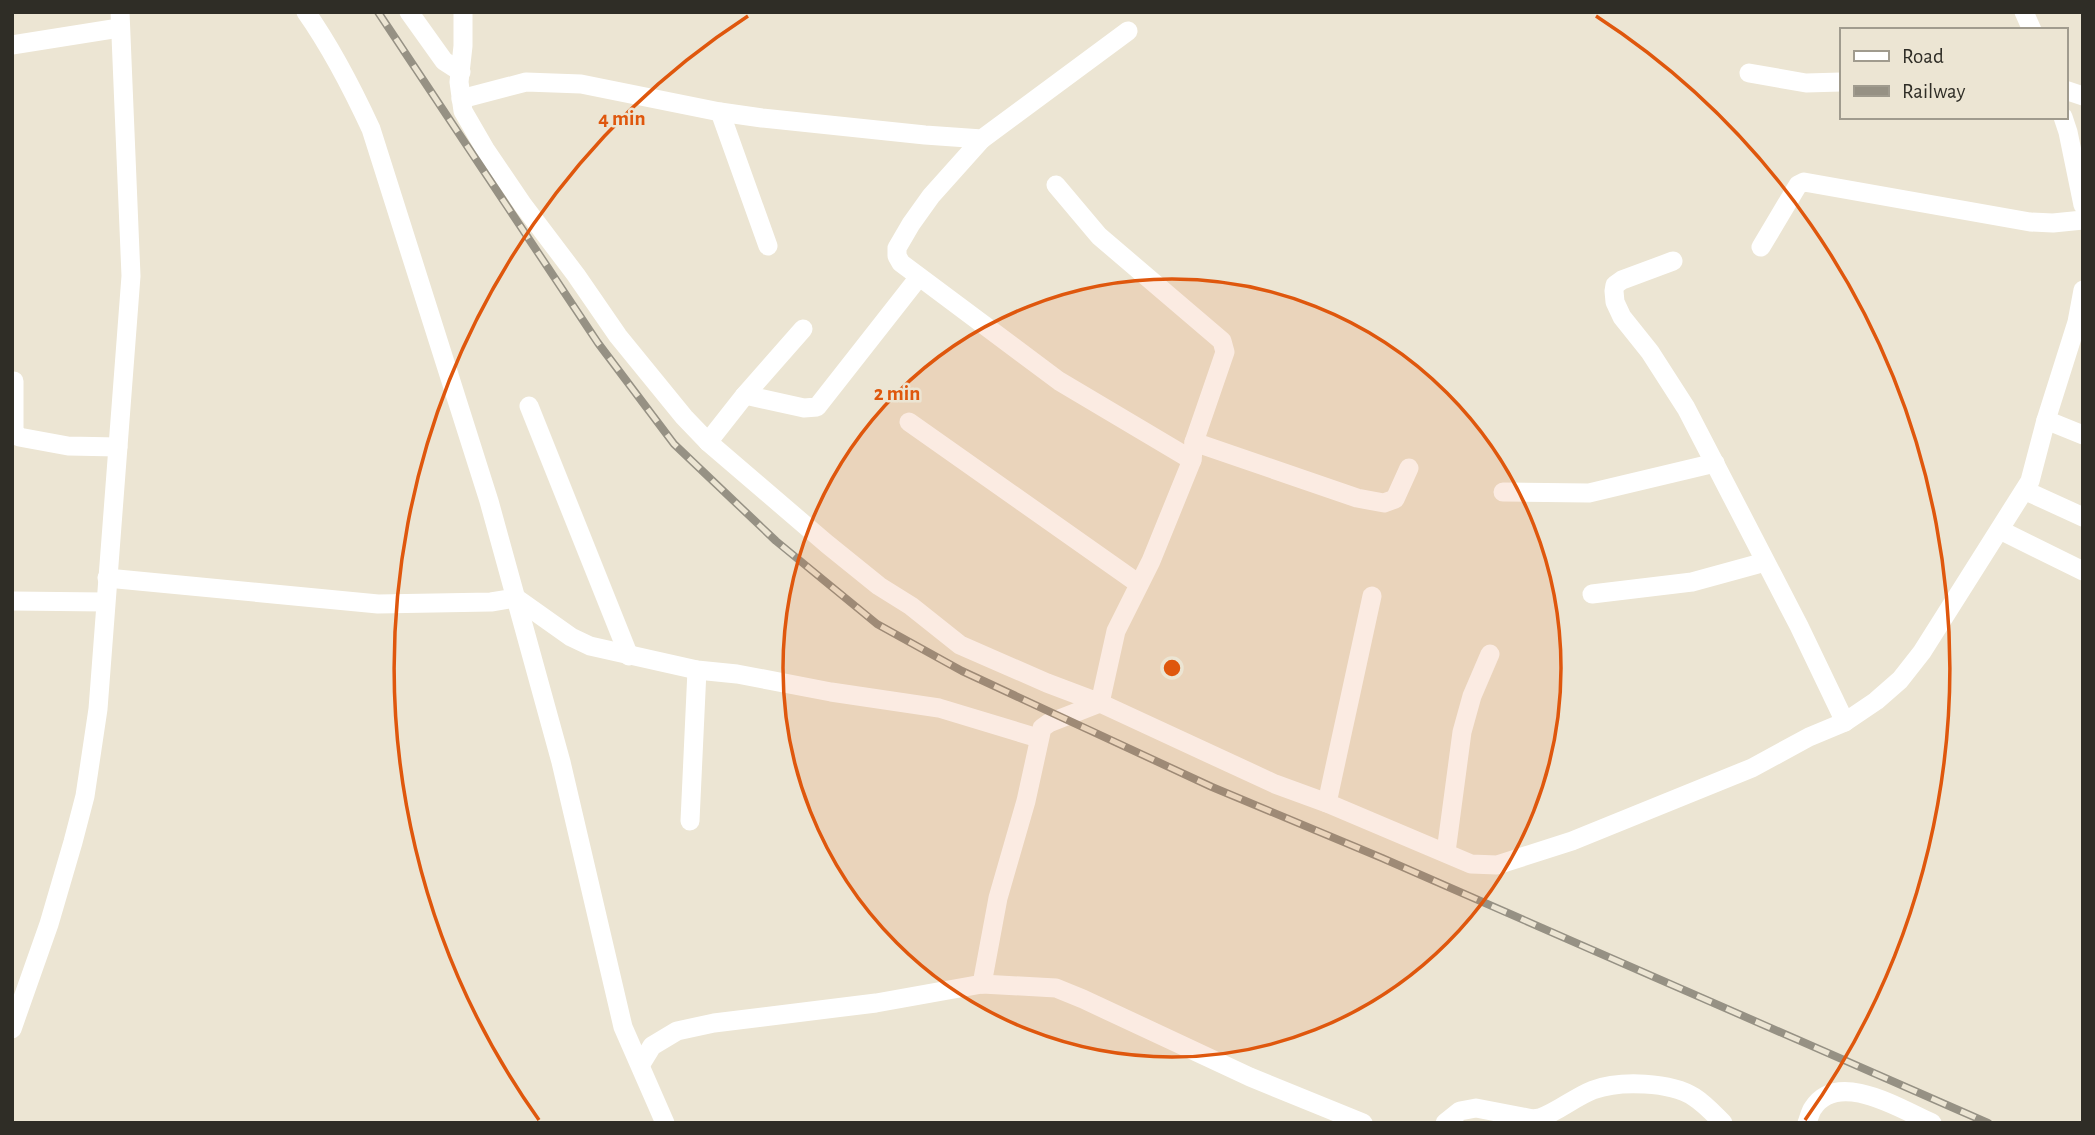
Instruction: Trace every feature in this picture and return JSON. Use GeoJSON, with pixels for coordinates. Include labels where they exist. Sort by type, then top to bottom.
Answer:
{"type":"FeatureCollection","features":[{"type":"Feature","properties":{"kind":"street"},"geometry":{"type":"LineString","coordinates":[[306,12],[354,91],[371,129],[489,501],[561,762],[623,1027],[665,1123]]}},
{"type":"Feature","properties":{"kind":"street"},"geometry":{"type":"LineString","coordinates":[[409,12],[444,61],[461,72]]}},
{"type":"Feature","properties":{"kind":"street"},"geometry":{"type":"LineString","coordinates":[[463,12],[463,111],[523,205],[618,336],[684,417],[708,442],[848,561],[960,645],[1100,703],[1275,784],[1471,864],[1497,865],[1572,841],[1740,773],[1809,737],[1845,722],[1876,701],[1911,668],[2026,491],[2081,311],[2083,290]]}},
{"type":"Feature","properties":{"kind":"street"},"geometry":{"type":"LineString","coordinates":[[2024,12],[2031,28]]}},
{"type":"Feature","properties":{"kind":"street"},"geometry":{"type":"LineString","coordinates":[[12,45],[120,20],[131,276],[98,709],[85,796],[49,923],[12,1029]]}},
{"type":"Feature","properties":{"kind":"street"},"geometry":{"type":"LineString","coordinates":[[1128,32],[982,139],[932,196],[899,242],[897,256],[901,263],[1059,381],[1193,451],[1357,498],[1384,503],[1395,499],[1399,494],[1409,468]]}},
{"type":"Feature","properties":{"kind":"street"},"geometry":{"type":"LineString","coordinates":[[1749,74],[1805,83],[1840,82]]}},
{"type":"Feature","properties":{"kind":"street"},"geometry":{"type":"LineString","coordinates":[[461,99],[526,82],[581,84],[720,112],[982,139]]}},
{"type":"Feature","properties":{"kind":"street"},"geometry":{"type":"LineString","coordinates":[[720,112],[768,246]]}},
{"type":"Feature","properties":{"kind":"street"},"geometry":{"type":"LineString","coordinates":[[2063,119],[2082,200]]}},
{"type":"Feature","properties":{"kind":"street"},"geometry":{"type":"LineString","coordinates":[[1761,247],[1798,185],[1804,183],[2030,222],[2083,220]]}},
{"type":"Feature","properties":{"kind":"street"},"geometry":{"type":"LineString","coordinates":[[1056,186],[1099,236],[1225,346],[1224,359],[1193,451],[1151,561],[1116,631],[1100,703]]}},
{"type":"Feature","properties":{"kind":"street"},"geometry":{"type":"LineString","coordinates":[[1673,261],[1622,280],[1615,285],[1615,302],[1622,317],[1669,379],[1799,626],[1845,722]]}},
{"type":"Feature","properties":{"kind":"street"},"geometry":{"type":"LineString","coordinates":[[745,395],[804,408],[817,407],[919,277]]}},
{"type":"Feature","properties":{"kind":"street"},"geometry":{"type":"LineString","coordinates":[[708,442],[803,329]]}},
{"type":"Feature","properties":{"kind":"street"},"geometry":{"type":"LineString","coordinates":[[14,381],[14,431],[19,437],[68,446],[118,447]]}},
{"type":"Feature","properties":{"kind":"street"},"geometry":{"type":"LineString","coordinates":[[529,406],[629,656]]}},
{"type":"Feature","properties":{"kind":"street"},"geometry":{"type":"LineString","coordinates":[[2046,420],[2083,435]]}},
{"type":"Feature","properties":{"kind":"street"},"geometry":{"type":"LineString","coordinates":[[909,422],[1139,584]]}},
{"type":"Feature","properties":{"kind":"street"},"geometry":{"type":"LineString","coordinates":[[1503,492],[1589,493],[1715,463]]}},
{"type":"Feature","properties":{"kind":"street"},"geometry":{"type":"LineString","coordinates":[[2026,491],[2083,517]]}},
{"type":"Feature","properties":{"kind":"street"},"geometry":{"type":"LineString","coordinates":[[2000,530],[2083,571]]}},
{"type":"Feature","properties":{"kind":"street"},"geometry":{"type":"LineString","coordinates":[[1592,594],[1692,582],[1765,562]]}},
{"type":"Feature","properties":{"kind":"street"},"geometry":{"type":"LineString","coordinates":[[107,578],[378,604],[516,598],[570,637],[590,646],[697,670],[737,674],[831,692],[939,708],[1038,738]]}},
{"type":"Feature","properties":{"kind":"street"},"geometry":{"type":"LineString","coordinates":[[1327,803],[1372,596]]}},
{"type":"Feature","properties":{"kind":"street"},"geometry":{"type":"LineString","coordinates":[[12,601],[105,602]]}},
{"type":"Feature","properties":{"kind":"street"},"geometry":{"type":"LineString","coordinates":[[1446,852],[1462,732],[1472,696],[1490,654]]}},
{"type":"Feature","properties":{"kind":"street"},"geometry":{"type":"LineString","coordinates":[[690,821],[697,670]]}},
{"type":"Feature","properties":{"kind":"street"},"geometry":{"type":"LineString","coordinates":[[982,984],[998,898],[1026,801],[1042,728],[1100,703]]}},
{"type":"Feature","properties":{"kind":"street"},"geometry":{"type":"LineString","coordinates":[[641,1064],[652,1046],[677,1031],[714,1023],[876,1003],[982,984],[1056,988],[1250,1077],[1363,1123]]}},
{"type":"Feature","properties":{"kind":"street"},"geometry":{"type":"LineString","coordinates":[[1445,1123],[1460,1111],[1476,1108],[1540,1118],[1592,1091],[1623,1084],[1681,1090],[1700,1102],[1723,1123]]}},
{"type":"Feature","properties":{"kind":"street"},"geometry":{"type":"LineString","coordinates":[[1807,1123],[1813,1107],[1825,1096],[1846,1091],[1864,1093],[1932,1123]]}},
{"type":"Feature","properties":{"kind":"railway"},"geometry":{"type":"LineString","coordinates":[[378,12],[598,343],[674,444],[776,541],[877,624],[962,671],[1212,787],[1382,858],[1988,1123]]}}]}
